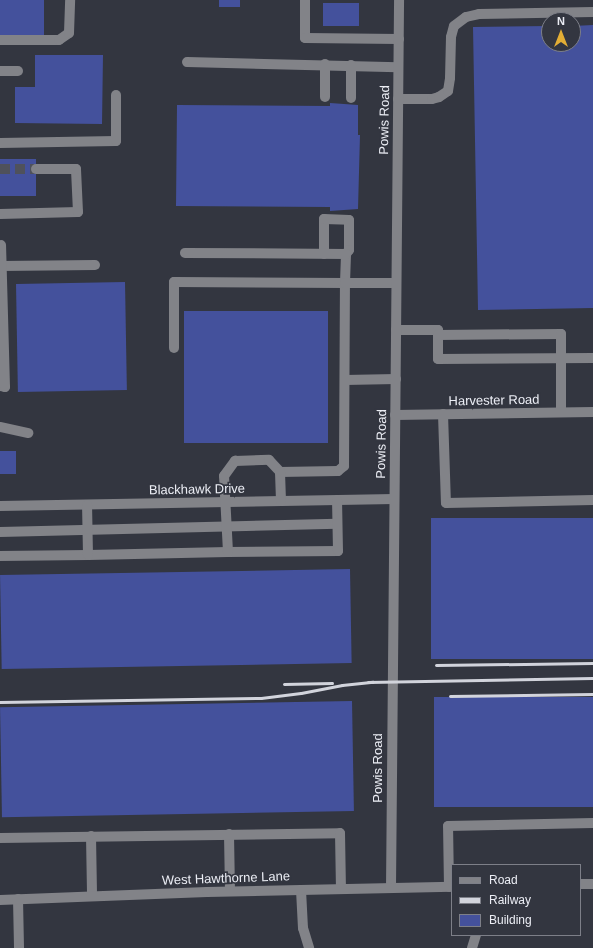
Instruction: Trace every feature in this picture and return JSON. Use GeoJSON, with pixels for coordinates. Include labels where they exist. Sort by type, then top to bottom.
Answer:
{"type":"FeatureCollection","features":[{"type":"Feature","properties":{"kind":"street"},"geometry":{"type":"LineString","coordinates":[[0,40],[59,40],[69,33],[70,0]]}},
{"type":"Feature","properties":{"kind":"street"},"geometry":{"type":"LineString","coordinates":[[305,0],[305,38],[399,39]]}},
{"type":"Feature","properties":{"kind":"street","name":"Powis Road"},"geometry":{"type":"LineString","coordinates":[[391,888],[399,0]]}},
{"type":"Feature","properties":{"kind":"street"},"geometry":{"type":"LineString","coordinates":[[398,99],[432,99],[444,94],[448,90],[450,78],[451,37],[454,26],[466,17],[479,14],[593,12]]}},
{"type":"Feature","properties":{"kind":"street"},"geometry":{"type":"LineString","coordinates":[[187,62],[325,64],[398,67]]}},
{"type":"Feature","properties":{"kind":"street"},"geometry":{"type":"LineString","coordinates":[[325,64],[325,97]]}},
{"type":"Feature","properties":{"kind":"street"},"geometry":{"type":"LineString","coordinates":[[351,65],[351,98]]}},
{"type":"Feature","properties":{"kind":"street"},"geometry":{"type":"LineString","coordinates":[[0,71],[18,71]]}},
{"type":"Feature","properties":{"kind":"street"},"geometry":{"type":"LineString","coordinates":[[0,143],[116,141],[116,95]]}},
{"type":"Feature","properties":{"kind":"street"},"geometry":{"type":"LineString","coordinates":[[0,214],[78,212],[76,169],[36,169]]}},
{"type":"Feature","properties":{"kind":"street"},"geometry":{"type":"LineString","coordinates":[[280,472],[338,471],[342,469],[345,461],[345,283],[346,254],[349,250],[349,220],[324,219],[324,254]]}},
{"type":"Feature","properties":{"kind":"street"},"geometry":{"type":"LineString","coordinates":[[0,386],[5,386],[1,291],[1,245]]}},
{"type":"Feature","properties":{"kind":"street"},"geometry":{"type":"LineString","coordinates":[[185,253],[346,254]]}},
{"type":"Feature","properties":{"kind":"street"},"geometry":{"type":"LineString","coordinates":[[1,266],[95,265]]}},
{"type":"Feature","properties":{"kind":"street"},"geometry":{"type":"LineString","coordinates":[[174,348],[174,282],[396,283]]}},
{"type":"Feature","properties":{"kind":"street"},"geometry":{"type":"LineString","coordinates":[[396,330],[438,330],[438,359],[561,357],[593,358]]}},
{"type":"Feature","properties":{"kind":"street"},"geometry":{"type":"LineString","coordinates":[[438,335],[561,334],[561,412]]}},
{"type":"Feature","properties":{"kind":"street"},"geometry":{"type":"LineString","coordinates":[[345,380],[396,379]]}},
{"type":"Feature","properties":{"kind":"street","name":"Harvester Road"},"geometry":{"type":"LineString","coordinates":[[395,415],[593,412]]}},
{"type":"Feature","properties":{"kind":"street"},"geometry":{"type":"LineString","coordinates":[[443,414],[446,503],[593,500]]}},
{"type":"Feature","properties":{"kind":"street"},"geometry":{"type":"LineString","coordinates":[[0,427],[28,433]]}},
{"type":"Feature","properties":{"kind":"street"},"geometry":{"type":"LineString","coordinates":[[228,552],[224,476],[235,461],[269,460],[280,472],[281,501]]}},
{"type":"Feature","properties":{"kind":"street","name":"Blackhawk Drive"},"geometry":{"type":"LineString","coordinates":[[0,506],[394,499]]}},
{"type":"Feature","properties":{"kind":"street"},"geometry":{"type":"LineString","coordinates":[[0,556],[338,551],[337,500]]}},
{"type":"Feature","properties":{"kind":"street"},"geometry":{"type":"LineString","coordinates":[[87,505],[88,555]]}},
{"type":"Feature","properties":{"kind":"street"},"geometry":{"type":"LineString","coordinates":[[0,532],[337,524]]}},
{"type":"Feature","properties":{"kind":"street"},"geometry":{"type":"LineString","coordinates":[[450,887],[448,826],[593,823]]}},
{"type":"Feature","properties":{"kind":"street"},"geometry":{"type":"LineString","coordinates":[[0,838],[340,832],[341,889]]}},
{"type":"Feature","properties":{"kind":"street"},"geometry":{"type":"LineString","coordinates":[[229,834],[230,891]]}},
{"type":"Feature","properties":{"kind":"street"},"geometry":{"type":"LineString","coordinates":[[91,836],[92,896]]}},
{"type":"Feature","properties":{"kind":"street"},"geometry":{"type":"LineString","coordinates":[[581,884],[593,884]]}},
{"type":"Feature","properties":{"kind":"street","name":"West Hawthorne Lane"},"geometry":{"type":"LineString","coordinates":[[0,900],[230,891],[450,887]]}},
{"type":"Feature","properties":{"kind":"street"},"geometry":{"type":"LineString","coordinates":[[301,890],[303,928],[309,948]]}},
{"type":"Feature","properties":{"kind":"street"},"geometry":{"type":"LineString","coordinates":[[18,899],[19,948]]}},
{"type":"Feature","properties":{"kind":"street"},"geometry":{"type":"LineString","coordinates":[[472,948],[476,936]]}},
{"type":"Feature","properties":{"kind":"building"},"geometry":{"type":"Polygon","coordinates":[[[0,0],[44,0],[44,36],[0,36],[0,0]]]}},
{"type":"Feature","properties":{"kind":"building"},"geometry":{"type":"Polygon","coordinates":[[[219,0],[240,0],[240,7],[219,7],[219,0]]]}},
{"type":"Feature","properties":{"kind":"building"},"geometry":{"type":"Polygon","coordinates":[[[323,3],[359,3],[359,26],[323,26],[323,3]]]}},
{"type":"Feature","properties":{"kind":"building"},"geometry":{"type":"Polygon","coordinates":[[[593,25],[593,308],[478,310],[473,27],[541,26],[541,52],[581,52],[581,26],[593,25]]]}},
{"type":"Feature","properties":{"kind":"building"},"geometry":{"type":"Polygon","coordinates":[[[35,55],[103,55],[102,124],[15,123],[15,87],[35,87],[35,55]]]}},
{"type":"Feature","properties":{"kind":"building"},"geometry":{"type":"Polygon","coordinates":[[[330,103],[358,105],[358,135],[360,135],[358,209],[330,211],[330,207],[176,206],[177,105],[330,106],[330,103]]]}},
{"type":"Feature","properties":{"kind":"building"},"geometry":{"type":"Polygon","coordinates":[[[0,159],[36,159],[36,196],[0,196],[0,159]]]}},
{"type":"Feature","properties":{"kind":"building"},"geometry":{"type":"Polygon","coordinates":[[[125,282],[127,390],[18,392],[16,284],[125,282]]]}},
{"type":"Feature","properties":{"kind":"building"},"geometry":{"type":"Polygon","coordinates":[[[184,311],[328,311],[328,443],[184,443],[184,311]]]}},
{"type":"Feature","properties":{"kind":"building"},"geometry":{"type":"Polygon","coordinates":[[[0,451],[16,451],[16,474],[0,474],[0,451]]]}},
{"type":"Feature","properties":{"kind":"building"},"geometry":{"type":"Polygon","coordinates":[[[431,518],[593,518],[593,659],[431,659],[431,518]]]}},
{"type":"Feature","properties":{"kind":"building"},"geometry":{"type":"Polygon","coordinates":[[[350,569],[352,663],[2,669],[0,575],[350,569]]]}},
{"type":"Feature","properties":{"kind":"building"},"geometry":{"type":"Polygon","coordinates":[[[434,697],[593,697],[593,807],[434,807],[434,697]]]}},
{"type":"Feature","properties":{"kind":"building"},"geometry":{"type":"Polygon","coordinates":[[[352,701],[354,811],[2,817],[0,707],[352,701]]]}},
{"type":"Feature","properties":{"kind":"tunnel"},"geometry":{"type":"LineString","coordinates":[[0,169],[36,169]]}},
{"type":"Feature","properties":{"kind":"railway"},"geometry":{"type":"LineString","coordinates":[[436,665],[593,663]]}},
{"type":"Feature","properties":{"kind":"railway"},"geometry":{"type":"LineString","coordinates":[[368,682],[593,678]]}},
{"type":"Feature","properties":{"kind":"railway"},"geometry":{"type":"LineString","coordinates":[[0,702],[261,698],[301,693],[342,685],[373,682]]}},
{"type":"Feature","properties":{"kind":"railway"},"geometry":{"type":"LineString","coordinates":[[284,684],[332,683]]}},
{"type":"Feature","properties":{"kind":"railway"},"geometry":{"type":"LineString","coordinates":[[450,696],[593,694]]}}]}
